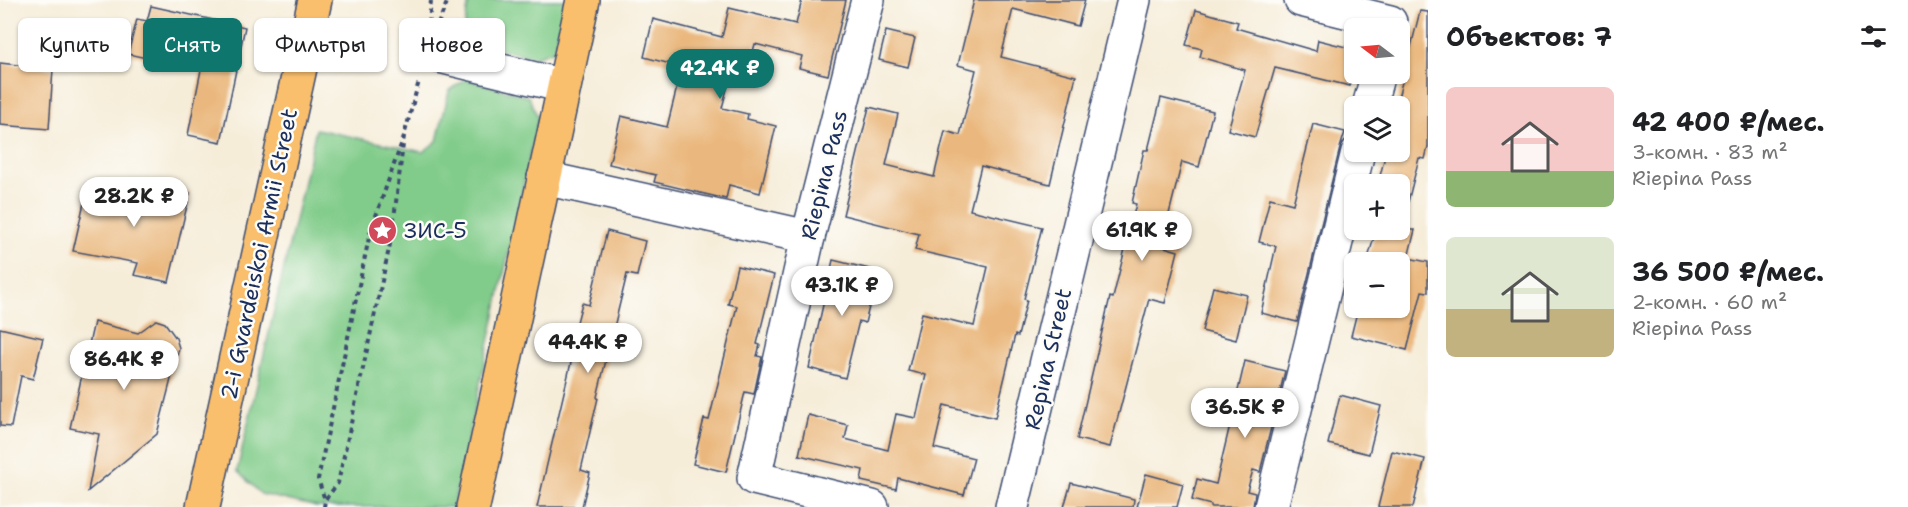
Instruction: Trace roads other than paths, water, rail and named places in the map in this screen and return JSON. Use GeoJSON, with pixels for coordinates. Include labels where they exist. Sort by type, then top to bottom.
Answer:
{"type":"FeatureCollection","features":[{"type":"Feature","properties":{"kind":"main road","name":"2-i Gvardeiskoi Armii Street"},"geometry":{"type":"LineString","coordinates":[[205,507],[315,0]]}},
{"type":"Feature","properties":{"kind":"main road"},"geometry":{"type":"LineString","coordinates":[[473,507],[583,0]]}},
{"type":"Feature","properties":{"kind":"street","name":"Riepina Pass"},"geometry":{"type":"LineString","coordinates":[[868,0],[808,237],[754,478],[872,507]]}},
{"type":"Feature","properties":{"kind":"street","name":"Repina Street"},"geometry":{"type":"LineString","coordinates":[[1012,507],[1134,0]]}},
{"type":"Feature","properties":{"kind":"street"},"geometry":{"type":"LineString","coordinates":[[1301,0],[1374,18]]}},
{"type":"Feature","properties":{"kind":"street"},"geometry":{"type":"LineString","coordinates":[[505,72],[564,86]]}},
{"type":"Feature","properties":{"kind":"street"},"geometry":{"type":"LineString","coordinates":[[1271,507],[1356,162]]}},
{"type":"Feature","properties":{"kind":"street"},"geometry":{"type":"LineString","coordinates":[[544,178],[808,237]]}},
{"type":"Feature","properties":{"kind":"place","name":"ЗИС-5"},"geometry":{"type":"Point","coordinates":[383,230]}}]}
